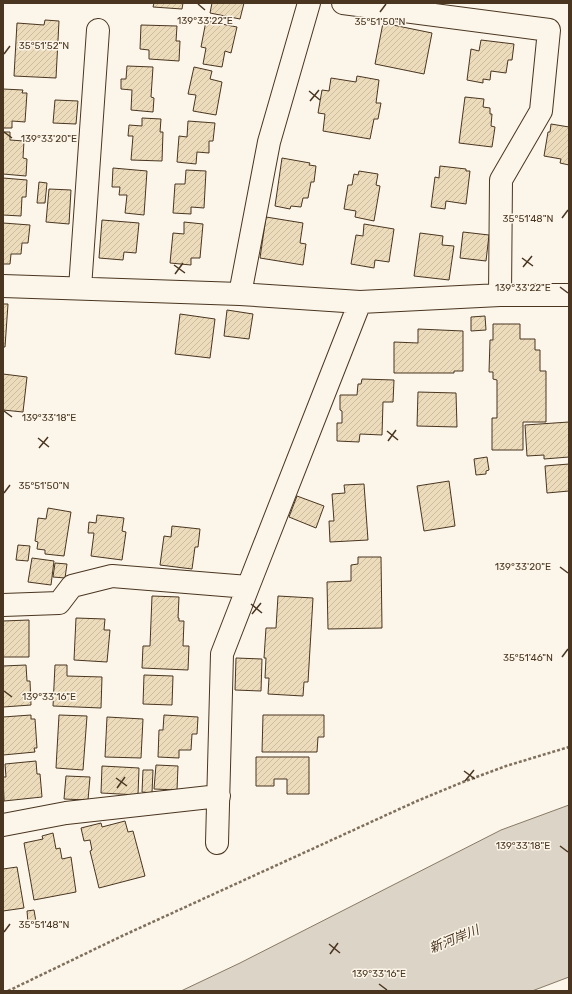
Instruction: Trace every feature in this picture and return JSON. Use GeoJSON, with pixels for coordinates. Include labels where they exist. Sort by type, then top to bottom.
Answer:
{"type":"FeatureCollection","features":[{"type":"Feature","properties":{"kind":"street"},"geometry":{"type":"LineString","coordinates":[[240,294],[269,142],[309,3]]}},
{"type":"Feature","properties":{"kind":"street"},"geometry":{"type":"LineString","coordinates":[[343,3],[549,30],[541,111],[501,180],[500,295]]}},
{"type":"Feature","properties":{"kind":"street"},"geometry":{"type":"LineString","coordinates":[[80,288],[98,30]]}},
{"type":"Feature","properties":{"kind":"street"},"geometry":{"type":"LineString","coordinates":[[3,286],[240,294],[360,302],[500,295],[569,295]]}},
{"type":"Feature","properties":{"kind":"street"},"geometry":{"type":"LineString","coordinates":[[217,843],[222,654],[360,302]]}},
{"type":"Feature","properties":{"kind":"street"},"geometry":{"type":"LineString","coordinates":[[3,605],[59,603],[72,586],[112,576],[248,586]]}},
{"type":"Feature","properties":{"kind":"street"},"geometry":{"type":"LineString","coordinates":[[3,825],[66,813],[218,796]]}},
{"type":"Feature","properties":{"kind":"path"},"geometry":{"type":"LineString","coordinates":[[8,991],[122,936],[417,801],[506,766],[569,748]]}},
{"type":"Feature","properties":{"kind":"water","name":"新河岸川"},"geometry":{"type":"Polygon","coordinates":[[[569,805],[569,977],[532,991],[181,991],[240,963],[501,830],[569,805]]]}},
{"type":"Feature","properties":{"kind":"building"},"geometry":{"type":"Polygon","coordinates":[[[154,3],[183,3],[182,9],[153,7],[154,3]]]}},
{"type":"Feature","properties":{"kind":"building"},"geometry":{"type":"Polygon","coordinates":[[[212,3],[244,3],[240,19],[210,13],[212,3]]]}},
{"type":"Feature","properties":{"kind":"building"},"geometry":{"type":"Polygon","coordinates":[[[45,20],[59,21],[56,78],[14,76],[17,23],[44,25],[45,20]]]}},
{"type":"Feature","properties":{"kind":"building"},"geometry":{"type":"Polygon","coordinates":[[[206,21],[237,27],[231,53],[225,51],[222,67],[203,64],[206,48],[201,47],[206,21]]]}},
{"type":"Feature","properties":{"kind":"building"},"geometry":{"type":"Polygon","coordinates":[[[383,23],[432,33],[424,74],[375,64],[383,23]]]}},
{"type":"Feature","properties":{"kind":"building"},"geometry":{"type":"Polygon","coordinates":[[[141,25],[177,26],[176,41],[180,41],[179,61],[149,59],[149,50],[140,49],[141,25]]]}},
{"type":"Feature","properties":{"kind":"building"},"geometry":{"type":"Polygon","coordinates":[[[481,40],[514,44],[512,60],[508,60],[506,73],[491,71],[490,80],[483,79],[483,83],[467,80],[471,49],[479,51],[481,40]]]}},
{"type":"Feature","properties":{"kind":"building"},"geometry":{"type":"Polygon","coordinates":[[[127,66],[153,67],[151,97],[154,98],[153,112],[131,110],[132,90],[121,89],[121,79],[126,79],[127,66]]]}},
{"type":"Feature","properties":{"kind":"building"},"geometry":{"type":"Polygon","coordinates":[[[194,67],[212,71],[210,79],[222,82],[216,115],[193,111],[196,95],[188,94],[194,67]]]}},
{"type":"Feature","properties":{"kind":"building"},"geometry":{"type":"Polygon","coordinates":[[[357,76],[379,80],[376,103],[381,103],[378,119],[374,119],[370,139],[323,131],[325,114],[318,113],[322,90],[329,91],[331,78],[356,82],[357,76]]]}},
{"type":"Feature","properties":{"kind":"building"},"geometry":{"type":"Polygon","coordinates":[[[3,89],[23,90],[22,93],[27,93],[25,122],[12,121],[12,128],[3,128],[3,89]]]}},
{"type":"Feature","properties":{"kind":"building"},"geometry":{"type":"Polygon","coordinates":[[[465,97],[484,99],[483,107],[490,108],[490,114],[492,114],[491,126],[495,127],[492,147],[459,143],[465,97]]]}},
{"type":"Feature","properties":{"kind":"building"},"geometry":{"type":"Polygon","coordinates":[[[55,100],[78,101],[76,124],[53,123],[55,100]]]}},
{"type":"Feature","properties":{"kind":"building"},"geometry":{"type":"Polygon","coordinates":[[[142,118],[161,119],[160,132],[163,132],[162,161],[131,160],[133,136],[128,136],[129,125],[142,126],[142,118]]]}},
{"type":"Feature","properties":{"kind":"building"},"geometry":{"type":"Polygon","coordinates":[[[188,121],[215,123],[213,141],[209,141],[209,153],[197,152],[196,164],[177,162],[179,136],[187,137],[188,121]]]}},
{"type":"Feature","properties":{"kind":"building"},"geometry":{"type":"Polygon","coordinates":[[[551,124],[569,127],[569,165],[560,163],[561,159],[544,156],[548,132],[550,132],[551,124]]]}},
{"type":"Feature","properties":{"kind":"building"},"geometry":{"type":"Polygon","coordinates":[[[3,132],[10,132],[10,140],[24,141],[23,158],[27,159],[26,176],[3,174],[3,132]]]}},
{"type":"Feature","properties":{"kind":"building"},"geometry":{"type":"Polygon","coordinates":[[[282,158],[310,163],[309,165],[316,166],[314,182],[311,182],[308,198],[303,198],[301,207],[291,206],[290,209],[275,206],[282,158]]]}},
{"type":"Feature","properties":{"kind":"building"},"geometry":{"type":"Polygon","coordinates":[[[440,166],[466,169],[466,171],[470,171],[466,204],[446,201],[445,209],[431,207],[435,177],[439,178],[440,166]]]}},
{"type":"Feature","properties":{"kind":"building"},"geometry":{"type":"Polygon","coordinates":[[[113,168],[147,171],[144,215],[125,213],[127,195],[119,195],[120,187],[112,187],[113,168]]]}},
{"type":"Feature","properties":{"kind":"building"},"geometry":{"type":"Polygon","coordinates":[[[186,170],[206,171],[204,208],[191,207],[191,214],[173,213],[175,184],[185,184],[186,170]]]}},
{"type":"Feature","properties":{"kind":"building"},"geometry":{"type":"Polygon","coordinates":[[[359,171],[378,174],[376,185],[380,186],[374,221],[355,217],[356,211],[344,209],[348,185],[352,185],[354,174],[358,175],[359,171]]]}},
{"type":"Feature","properties":{"kind":"building"},"geometry":{"type":"Polygon","coordinates":[[[3,178],[27,180],[26,197],[22,197],[21,216],[3,215],[3,178]]]}},
{"type":"Feature","properties":{"kind":"building"},"geometry":{"type":"Polygon","coordinates":[[[39,182],[47,183],[45,203],[37,203],[39,182]]]}},
{"type":"Feature","properties":{"kind":"building"},"geometry":{"type":"Polygon","coordinates":[[[49,189],[71,190],[69,224],[46,222],[49,189]]]}},
{"type":"Feature","properties":{"kind":"building"},"geometry":{"type":"Polygon","coordinates":[[[266,217],[303,223],[300,243],[306,244],[303,265],[260,258],[266,217]]]}},
{"type":"Feature","properties":{"kind":"building"},"geometry":{"type":"Polygon","coordinates":[[[102,220],[139,223],[136,253],[124,252],[123,260],[99,258],[102,220]]]}},
{"type":"Feature","properties":{"kind":"building"},"geometry":{"type":"Polygon","coordinates":[[[184,222],[203,224],[200,258],[191,258],[191,265],[170,263],[173,233],[184,234],[184,222]]]}},
{"type":"Feature","properties":{"kind":"building"},"geometry":{"type":"Polygon","coordinates":[[[3,223],[30,225],[28,243],[22,243],[21,254],[11,254],[10,264],[3,264],[3,223]]]}},
{"type":"Feature","properties":{"kind":"building"},"geometry":{"type":"Polygon","coordinates":[[[364,224],[394,229],[389,262],[375,260],[374,268],[351,264],[356,235],[363,236],[364,224]]]}},
{"type":"Feature","properties":{"kind":"building"},"geometry":{"type":"Polygon","coordinates":[[[463,232],[489,235],[486,261],[460,258],[463,232]]]}},
{"type":"Feature","properties":{"kind":"building"},"geometry":{"type":"Polygon","coordinates":[[[420,233],[443,236],[442,245],[454,246],[449,280],[414,276],[420,233]]]}},
{"type":"Feature","properties":{"kind":"building"},"geometry":{"type":"Polygon","coordinates":[[[3,304],[8,304],[5,347],[3,347],[3,304]]]}},
{"type":"Feature","properties":{"kind":"building"},"geometry":{"type":"Polygon","coordinates":[[[227,310],[253,314],[249,339],[224,336],[227,310]]]}},
{"type":"Feature","properties":{"kind":"building"},"geometry":{"type":"Polygon","coordinates":[[[180,314],[215,319],[210,358],[175,354],[180,314]]]}},
{"type":"Feature","properties":{"kind":"building"},"geometry":{"type":"Polygon","coordinates":[[[485,316],[486,330],[471,331],[471,317],[485,316]]]}},
{"type":"Feature","properties":{"kind":"building"},"geometry":{"type":"Polygon","coordinates":[[[493,324],[520,324],[520,339],[535,339],[535,350],[540,350],[540,371],[546,371],[546,422],[523,422],[523,450],[492,450],[492,418],[497,418],[497,380],[493,379],[493,372],[489,372],[490,340],[493,340],[493,324]]]}},
{"type":"Feature","properties":{"kind":"building"},"geometry":{"type":"Polygon","coordinates":[[[418,329],[463,331],[463,371],[454,371],[454,373],[394,373],[394,342],[418,343],[418,329]]]}},
{"type":"Feature","properties":{"kind":"building"},"geometry":{"type":"Polygon","coordinates":[[[3,374],[27,377],[23,412],[3,410],[3,374]]]}},
{"type":"Feature","properties":{"kind":"building"},"geometry":{"type":"Polygon","coordinates":[[[362,379],[394,380],[393,402],[383,402],[382,435],[360,434],[359,442],[337,441],[337,423],[342,423],[340,395],[357,395],[358,384],[361,384],[362,379]]]}},
{"type":"Feature","properties":{"kind":"building"},"geometry":{"type":"Polygon","coordinates":[[[418,392],[456,393],[457,427],[417,426],[418,392]]]}},
{"type":"Feature","properties":{"kind":"building"},"geometry":{"type":"Polygon","coordinates":[[[569,422],[569,457],[544,459],[544,455],[527,456],[525,425],[569,422]]]}},
{"type":"Feature","properties":{"kind":"building"},"geometry":{"type":"Polygon","coordinates":[[[487,457],[489,470],[486,471],[486,474],[476,475],[474,459],[487,457]]]}},
{"type":"Feature","properties":{"kind":"building"},"geometry":{"type":"Polygon","coordinates":[[[569,464],[569,491],[547,493],[545,466],[569,464]]]}},
{"type":"Feature","properties":{"kind":"building"},"geometry":{"type":"Polygon","coordinates":[[[449,481],[455,526],[424,531],[417,486],[449,481]]]}},
{"type":"Feature","properties":{"kind":"building"},"geometry":{"type":"Polygon","coordinates":[[[364,484],[368,540],[330,542],[329,521],[334,521],[332,494],[345,493],[344,485],[364,484]]]}},
{"type":"Feature","properties":{"kind":"building"},"geometry":{"type":"Polygon","coordinates":[[[297,496],[324,506],[316,528],[289,517],[297,496]]]}},
{"type":"Feature","properties":{"kind":"building"},"geometry":{"type":"Polygon","coordinates":[[[48,508],[71,512],[64,556],[45,554],[45,550],[37,549],[38,542],[35,541],[38,518],[46,519],[48,508]]]}},
{"type":"Feature","properties":{"kind":"building"},"geometry":{"type":"Polygon","coordinates":[[[97,515],[124,518],[122,531],[126,532],[122,560],[91,556],[94,533],[88,533],[89,522],[96,523],[97,515]]]}},
{"type":"Feature","properties":{"kind":"building"},"geometry":{"type":"Polygon","coordinates":[[[172,526],[200,529],[198,547],[195,547],[192,569],[160,565],[164,536],[171,537],[172,526]]]}},
{"type":"Feature","properties":{"kind":"building"},"geometry":{"type":"Polygon","coordinates":[[[18,545],[30,546],[28,561],[16,560],[18,545]]]}},
{"type":"Feature","properties":{"kind":"building"},"geometry":{"type":"Polygon","coordinates":[[[358,557],[381,557],[382,628],[328,629],[327,582],[351,581],[351,565],[358,564],[358,557]]]}},
{"type":"Feature","properties":{"kind":"building"},"geometry":{"type":"Polygon","coordinates":[[[32,558],[54,561],[51,585],[28,582],[32,558]]]}},
{"type":"Feature","properties":{"kind":"building"},"geometry":{"type":"Polygon","coordinates":[[[55,563],[67,564],[65,578],[53,577],[55,563]]]}},
{"type":"Feature","properties":{"kind":"building"},"geometry":{"type":"Polygon","coordinates":[[[152,596],[179,597],[178,618],[179,621],[184,621],[183,646],[189,646],[188,670],[142,668],[143,646],[150,646],[152,596]]]}},
{"type":"Feature","properties":{"kind":"building"},"geometry":{"type":"Polygon","coordinates":[[[278,596],[313,598],[308,682],[304,682],[303,696],[268,694],[269,678],[265,678],[266,658],[264,658],[266,628],[276,628],[278,596]]]}},
{"type":"Feature","properties":{"kind":"building"},"geometry":{"type":"Polygon","coordinates":[[[76,618],[105,619],[104,630],[110,630],[107,662],[74,660],[76,618]]]}},
{"type":"Feature","properties":{"kind":"building"},"geometry":{"type":"Polygon","coordinates":[[[29,620],[29,657],[3,657],[3,621],[29,620]]]}},
{"type":"Feature","properties":{"kind":"building"},"geometry":{"type":"Polygon","coordinates":[[[236,658],[262,659],[261,691],[235,690],[236,658]]]}},
{"type":"Feature","properties":{"kind":"building"},"geometry":{"type":"Polygon","coordinates":[[[26,665],[27,681],[30,681],[31,705],[3,707],[3,666],[26,665]]]}},
{"type":"Feature","properties":{"kind":"building"},"geometry":{"type":"Polygon","coordinates":[[[55,665],[67,665],[67,676],[102,677],[101,708],[53,706],[55,665]]]}},
{"type":"Feature","properties":{"kind":"building"},"geometry":{"type":"Polygon","coordinates":[[[144,675],[173,676],[172,705],[143,704],[144,675]]]}},
{"type":"Feature","properties":{"kind":"building"},"geometry":{"type":"Polygon","coordinates":[[[31,715],[31,719],[35,719],[37,748],[34,748],[35,752],[3,755],[3,717],[31,715]]]}},
{"type":"Feature","properties":{"kind":"building"},"geometry":{"type":"Polygon","coordinates":[[[59,715],[87,716],[83,770],[56,768],[59,715]]]}},
{"type":"Feature","properties":{"kind":"building"},"geometry":{"type":"Polygon","coordinates":[[[164,715],[198,717],[197,734],[192,734],[191,750],[179,750],[179,758],[158,757],[159,730],[163,730],[164,715]]]}},
{"type":"Feature","properties":{"kind":"building"},"geometry":{"type":"Polygon","coordinates":[[[263,715],[324,715],[324,737],[318,737],[317,752],[262,752],[263,715]]]}},
{"type":"Feature","properties":{"kind":"building"},"geometry":{"type":"Polygon","coordinates":[[[107,717],[143,719],[141,758],[105,757],[107,717]]]}},
{"type":"Feature","properties":{"kind":"building"},"geometry":{"type":"Polygon","coordinates":[[[256,757],[309,757],[309,794],[287,794],[287,779],[274,779],[274,786],[256,786],[256,757]]]}},
{"type":"Feature","properties":{"kind":"building"},"geometry":{"type":"Polygon","coordinates":[[[36,761],[37,774],[40,774],[42,797],[4,801],[3,777],[6,777],[5,764],[36,761]]]}},
{"type":"Feature","properties":{"kind":"building"},"geometry":{"type":"Polygon","coordinates":[[[156,765],[178,766],[177,790],[154,789],[156,765]]]}},
{"type":"Feature","properties":{"kind":"building"},"geometry":{"type":"Polygon","coordinates":[[[102,766],[139,768],[138,795],[101,793],[102,766]]]}},
{"type":"Feature","properties":{"kind":"building"},"geometry":{"type":"Polygon","coordinates":[[[143,770],[153,770],[152,793],[142,792],[143,770]]]}},
{"type":"Feature","properties":{"kind":"building"},"geometry":{"type":"Polygon","coordinates":[[[66,776],[90,777],[88,800],[64,799],[66,776]]]}},
{"type":"Feature","properties":{"kind":"building"},"geometry":{"type":"Polygon","coordinates":[[[125,821],[128,832],[133,831],[145,876],[99,888],[90,851],[92,850],[90,840],[84,841],[81,828],[101,823],[102,827],[125,821]]]}},
{"type":"Feature","properties":{"kind":"building"},"geometry":{"type":"Polygon","coordinates":[[[53,833],[56,849],[60,848],[62,859],[71,857],[76,892],[34,900],[24,843],[43,839],[42,836],[53,833]]]}},
{"type":"Feature","properties":{"kind":"building"},"geometry":{"type":"Polygon","coordinates":[[[17,867],[24,908],[3,911],[3,869],[17,867]]]}},
{"type":"Feature","properties":{"kind":"building"},"geometry":{"type":"Polygon","coordinates":[[[34,910],[36,922],[28,923],[27,911],[34,910]]]}}]}
